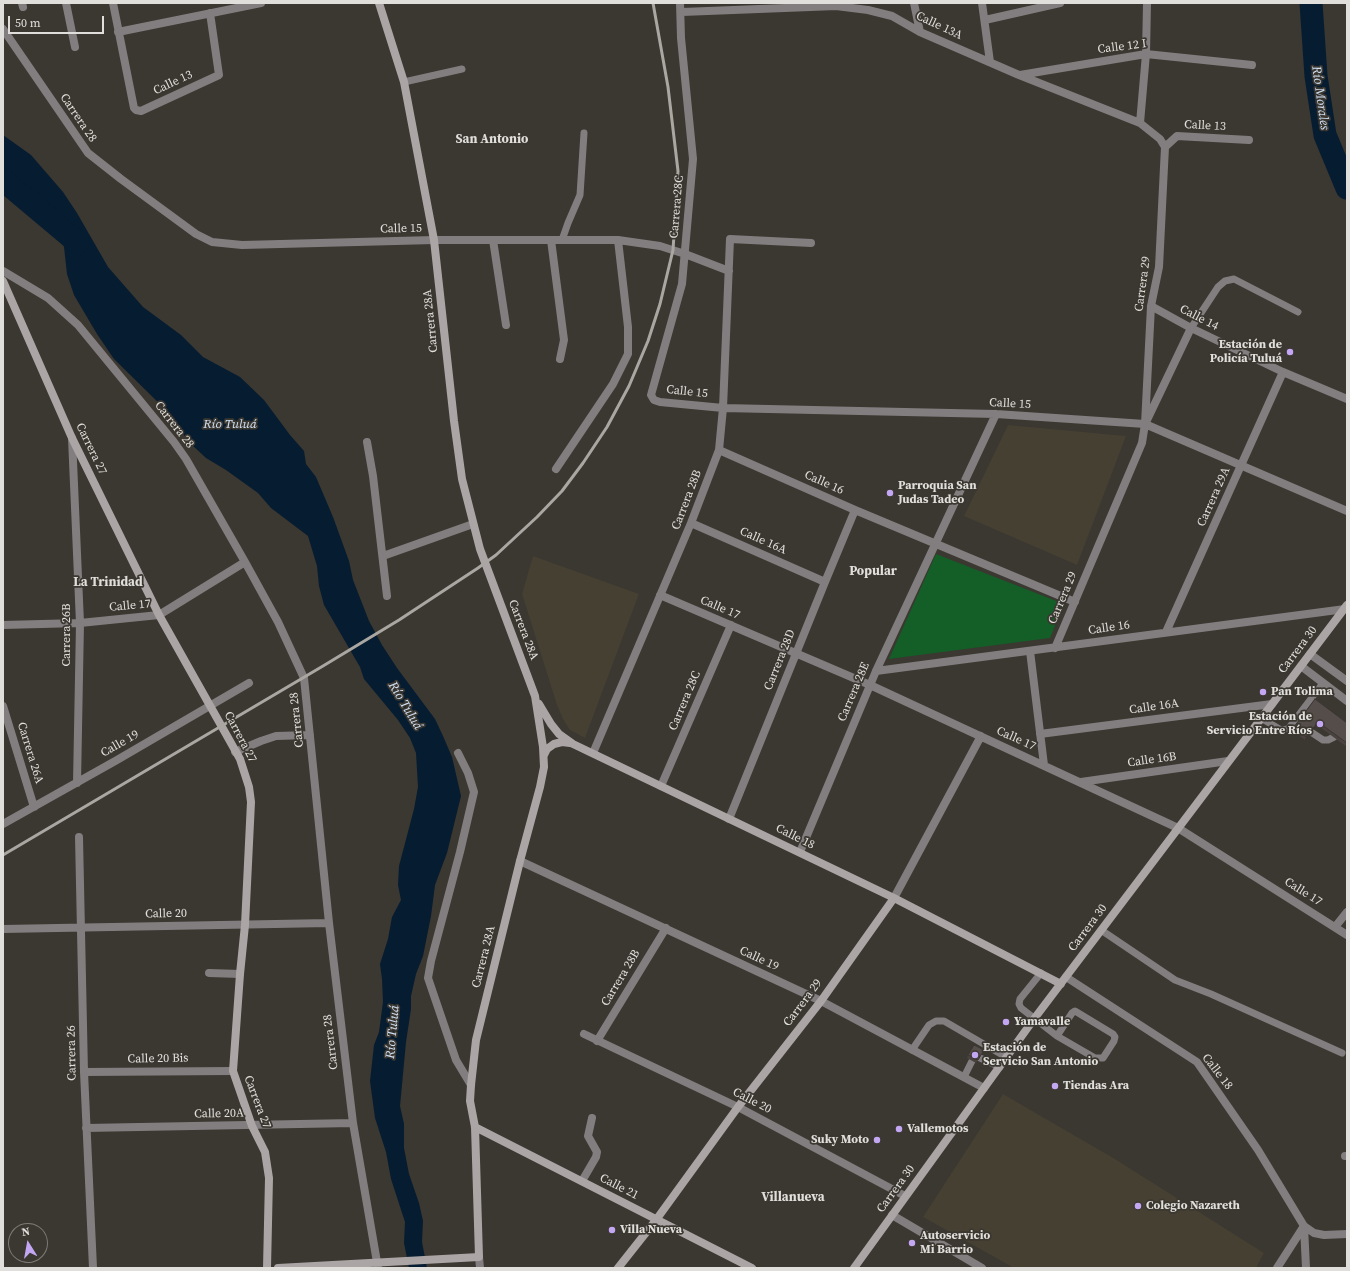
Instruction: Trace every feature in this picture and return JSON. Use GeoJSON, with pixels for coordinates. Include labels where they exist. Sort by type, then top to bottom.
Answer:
{"type":"FeatureCollection","features":[{"type":"Feature","properties":{"kind":"street"},"geometry":{"type":"LineString","coordinates":[[66,3],[75,47]]}},
{"type":"Feature","properties":{"kind":"street"},"geometry":{"type":"LineString","coordinates":[[113,3],[118,32],[261,3]]}},
{"type":"Feature","properties":{"kind":"street","name":"Carrera 28A"},"geometry":{"type":"LineString","coordinates":[[379,3],[404,82],[434,240],[462,479],[473,524],[490,576],[535,696],[544,767],[476,1040],[470,1101],[475,1127],[480,1268]]}},
{"type":"Feature","properties":{"kind":"street"},"geometry":{"type":"LineString","coordinates":[[914,3],[920,32]]}},
{"type":"Feature","properties":{"kind":"street"},"geometry":{"type":"LineString","coordinates":[[982,3],[990,62]]}},
{"type":"Feature","properties":{"kind":"street"},"geometry":{"type":"LineString","coordinates":[[985,20],[1060,3]]}},
{"type":"Feature","properties":{"kind":"street"},"geometry":{"type":"LineString","coordinates":[[1140,123],[1146,54],[1147,3]]}},
{"type":"Feature","properties":{"kind":"street","name":"Calle 13A"},"geometry":{"type":"LineString","coordinates":[[681,7],[868,6],[892,16],[920,32],[1019,75],[1140,123],[1160,139],[1165,147]]}},
{"type":"Feature","properties":{"kind":"street","name":"Carrera 28C"},"geometry":{"type":"LineString","coordinates":[[654,400],[652,395],[682,284],[693,159],[681,38],[681,7]]}},
{"type":"Feature","properties":{"kind":"street","name":"Calle 13"},"geometry":{"type":"LineString","coordinates":[[118,32],[134,108],[141,111],[219,75],[210,13]]}},
{"type":"Feature","properties":{"kind":"street","name":"Carrera 28"},"geometry":{"type":"LineString","coordinates":[[3,29],[88,153],[196,234],[212,242]]}},
{"type":"Feature","properties":{"kind":"street","name":"Calle 12 I"},"geometry":{"type":"LineString","coordinates":[[1019,75],[1146,54],[1252,65]]}},
{"type":"Feature","properties":{"kind":"street","name":"Calle 13"},"geometry":{"type":"LineString","coordinates":[[1165,147],[1177,136],[1249,140]]}},
{"type":"Feature","properties":{"kind":"street","name":"Carrera 29"},"geometry":{"type":"LineString","coordinates":[[1055,648],[1142,443],[1145,424],[1151,306],[1159,267],[1165,147]]}},
{"type":"Feature","properties":{"kind":"street","name":"Carrera 28B"},"geometry":{"type":"LineString","coordinates":[[593,753],[692,523],[719,450],[723,408],[730,238],[811,243]]}},
{"type":"Feature","properties":{"kind":"street","name":"Calle 15"},"geometry":{"type":"LineString","coordinates":[[212,242],[242,244],[434,240],[618,240],[660,246],[729,271]]}},
{"type":"Feature","properties":{"kind":"street"},"geometry":{"type":"LineString","coordinates":[[493,240],[506,325]]}},
{"type":"Feature","properties":{"kind":"street"},"geometry":{"type":"LineString","coordinates":[[551,240],[564,340],[560,359]]}},
{"type":"Feature","properties":{"kind":"street"},"geometry":{"type":"LineString","coordinates":[[556,469],[613,384],[628,354],[628,327],[618,240]]}},
{"type":"Feature","properties":{"kind":"street","name":"Carrera 28"},"geometry":{"type":"LineString","coordinates":[[3,271],[48,298],[78,325],[174,442],[186,459],[245,562],[278,622],[304,678],[329,924],[353,1123],[378,1265]]}},
{"type":"Feature","properties":{"kind":"street","name":"Carrera 27"},"geometry":{"type":"LineString","coordinates":[[3,281],[72,438],[159,615],[236,752],[245,771],[251,802],[245,925],[233,1071],[252,1126],[265,1152],[269,1178],[267,1268]]}},
{"type":"Feature","properties":{"kind":"street","name":"Calle 14"},"geometry":{"type":"LineString","coordinates":[[1151,306],[1191,328],[1283,372],[1347,399]]}},
{"type":"Feature","properties":{"kind":"street","name":"Carrera 29"},"geometry":{"type":"LineString","coordinates":[[1145,424],[1191,328]]}},
{"type":"Feature","properties":{"kind":"street","name":"Carrera 29A"},"geometry":{"type":"LineString","coordinates":[[1166,632],[1283,372]]}},
{"type":"Feature","properties":{"kind":"street","name":"Calle 15"},"geometry":{"type":"LineString","coordinates":[[654,400],[660,402],[723,408],[996,414],[1145,424],[1347,511]]}},
{"type":"Feature","properties":{"kind":"street","name":"Carrera 28E"},"geometry":{"type":"LineString","coordinates":[[800,852],[876,671],[996,414]]}},
{"type":"Feature","properties":{"kind":"street","name":"Carrera 26B"},"geometry":{"type":"LineString","coordinates":[[72,438],[80,623],[77,783]]}},
{"type":"Feature","properties":{"kind":"street"},"geometry":{"type":"LineString","coordinates":[[366,442],[373,476],[387,596]]}},
{"type":"Feature","properties":{"kind":"street","name":"Calle 16"},"geometry":{"type":"LineString","coordinates":[[719,450],[855,510],[1075,602]]}},
{"type":"Feature","properties":{"kind":"street","name":"Carrera 28D"},"geometry":{"type":"LineString","coordinates":[[730,819],[855,510]]}},
{"type":"Feature","properties":{"kind":"street","name":"Calle 16A"},"geometry":{"type":"LineString","coordinates":[[692,523],[825,582]]}},
{"type":"Feature","properties":{"kind":"street"},"geometry":{"type":"LineString","coordinates":[[383,556],[473,524]]}},
{"type":"Feature","properties":{"kind":"street","name":"Calle 17"},"geometry":{"type":"LineString","coordinates":[[3,625],[80,623],[159,615],[245,562]]}},
{"type":"Feature","properties":{"kind":"street","name":"Calle 17"},"geometry":{"type":"LineString","coordinates":[[660,595],[870,685],[1178,828],[1347,935]]}},
{"type":"Feature","properties":{"kind":"street","name":"Calle 16"},"geometry":{"type":"LineString","coordinates":[[876,671],[1055,648],[1346,607]]}},
{"type":"Feature","properties":{"kind":"street","name":"Carrera 30"},"geometry":{"type":"LineString","coordinates":[[854,1268],[1034,1019],[1346,607]]}},
{"type":"Feature","properties":{"kind":"street","name":"Carrera 28C"},"geometry":{"type":"LineString","coordinates":[[662,786],[730,625]]}},
{"type":"Feature","properties":{"kind":"street"},"geometry":{"type":"LineString","coordinates":[[1030,651],[1044,765]]}},
{"type":"Feature","properties":{"kind":"street"},"geometry":{"type":"LineString","coordinates":[[1310,654],[1347,681]]}},
{"type":"Feature","properties":{"kind":"street"},"geometry":{"type":"LineString","coordinates":[[1301,666],[1347,701]]}},
{"type":"Feature","properties":{"kind":"street","name":"Calle 19"},"geometry":{"type":"LineString","coordinates":[[3,824],[77,783],[248,683]]}},
{"type":"Feature","properties":{"kind":"street","name":"Calle 18"},"geometry":{"type":"LineString","coordinates":[[535,696],[551,724],[559,734],[573,744],[894,898],[1061,984]]}},
{"type":"Feature","properties":{"kind":"street","name":"Calle 16A"},"geometry":{"type":"LineString","coordinates":[[1040,734],[1272,704]]}},
{"type":"Feature","properties":{"kind":"street","name":"Carrera 26A"},"geometry":{"type":"LineString","coordinates":[[3,706],[34,807]]}},
{"type":"Feature","properties":{"kind":"street"},"geometry":{"type":"LineString","coordinates":[[236,752],[276,736],[310,735]]}},
{"type":"Feature","properties":{"kind":"street","name":"Carrera 29"},"geometry":{"type":"LineString","coordinates":[[618,1268],[656,1220],[738,1107],[821,1001],[894,898],[981,736]]}},
{"type":"Feature","properties":{"kind":"street"},"geometry":{"type":"LineString","coordinates":[[543,756],[547,749],[554,744],[562,742],[573,744]]}},
{"type":"Feature","properties":{"kind":"street"},"geometry":{"type":"LineString","coordinates":[[458,753],[468,773],[474,792],[428,978],[456,1060],[471,1085]]}},
{"type":"Feature","properties":{"kind":"street","name":"Calle 16B"},"geometry":{"type":"LineString","coordinates":[[1080,782],[1228,761]]}},
{"type":"Feature","properties":{"kind":"street","name":"Carrera 26"},"geometry":{"type":"LineString","coordinates":[[80,837],[84,1072],[93,1268]]}},
{"type":"Feature","properties":{"kind":"street","name":"Calle 19"},"geometry":{"type":"LineString","coordinates":[[520,861],[821,1001],[984,1088]]}},
{"type":"Feature","properties":{"kind":"street"},"geometry":{"type":"LineString","coordinates":[[1335,927],[1347,912]]}},
{"type":"Feature","properties":{"kind":"street","name":"Calle 20"},"geometry":{"type":"LineString","coordinates":[[3,928],[329,924]]}},
{"type":"Feature","properties":{"kind":"street","name":"Carrera 28B"},"geometry":{"type":"LineString","coordinates":[[597,1041],[666,928]]}},
{"type":"Feature","properties":{"kind":"street"},"geometry":{"type":"LineString","coordinates":[[209,973],[240,974]]}},
{"type":"Feature","properties":{"kind":"street","name":"Calle 18"},"geometry":{"type":"LineString","coordinates":[[1066,977],[1197,1062],[1258,1150],[1304,1226]]}},
{"type":"Feature","properties":{"kind":"street","name":"Calle 20"},"geometry":{"type":"LineString","coordinates":[[584,1034],[738,1107],[905,1196]]}},
{"type":"Feature","properties":{"kind":"street","name":"Calle 20 Bis"},"geometry":{"type":"LineString","coordinates":[[84,1072],[233,1071]]}},
{"type":"Feature","properties":{"kind":"street"},"geometry":{"type":"LineString","coordinates":[[582,1181],[596,1157],[597,1152],[588,1136],[592,1118]]}},
{"type":"Feature","properties":{"kind":"street","name":"Calle 20A"},"geometry":{"type":"LineString","coordinates":[[86,1128],[353,1123]]}},
{"type":"Feature","properties":{"kind":"street","name":"Calle 21"},"geometry":{"type":"LineString","coordinates":[[475,1127],[752,1268]]}},
{"type":"Feature","properties":{"kind":"street"},"geometry":{"type":"LineString","coordinates":[[892,1215],[982,1268]]}},
{"type":"Feature","properties":{"kind":"street"},"geometry":{"type":"LineString","coordinates":[[1304,1226],[1314,1233],[1324,1235],[1347,1234]]}},
{"type":"Feature","properties":{"kind":"street"},"geometry":{"type":"LineString","coordinates":[[1277,1268],[1304,1226]]}},
{"type":"Feature","properties":{"kind":"street"},"geometry":{"type":"LineString","coordinates":[[1304,1226],[1306,1268]]}},
{"type":"Feature","properties":{"kind":"street"},"geometry":{"type":"LineString","coordinates":[[278,1268],[378,1265],[398,1261],[479,1257]]}},
{"type":"Feature","properties":{"kind":"lane"},"geometry":{"type":"LineString","coordinates":[[404,82],[462,69]]}},
{"type":"Feature","properties":{"kind":"lane"},"geometry":{"type":"LineString","coordinates":[[562,240],[580,195],[584,133]]}},
{"type":"Feature","properties":{"kind":"lane"},"geometry":{"type":"LineString","coordinates":[[1191,328],[1218,287],[1226,281],[1234,279],[1298,312]]}},
{"type":"Feature","properties":{"kind":"lane"},"geometry":{"type":"LineString","coordinates":[[1261,718],[1282,730],[1288,729],[1296,722],[1323,683]]}},
{"type":"Feature","properties":{"kind":"lane"},"geometry":{"type":"LineString","coordinates":[[1311,732],[1323,740],[1328,740],[1334,737]]}},
{"type":"Feature","properties":{"kind":"lane"},"geometry":{"type":"LineString","coordinates":[[1101,930],[1175,980],[1211,994],[1342,1053]]}},
{"type":"Feature","properties":{"kind":"lane"},"geometry":{"type":"LineString","coordinates":[[1041,973],[1020,999],[1019,1004],[1021,1008],[1057,1036],[1095,1058],[1103,1058],[1114,1041],[1113,1034],[1076,1011],[1072,1013],[1057,1036]]}},
{"type":"Feature","properties":{"kind":"lane"},"geometry":{"type":"LineString","coordinates":[[912,1050],[929,1025],[936,1021],[944,1021],[1006,1057]]}},
{"type":"Feature","properties":{"kind":"lane"},"geometry":{"type":"LineString","coordinates":[[980,1058],[1000,1067]]}},
{"type":"Feature","properties":{"kind":"lane"},"geometry":{"type":"LineString","coordinates":[[964,1077],[972,1061]]}},
{"type":"Feature","properties":{"kind":"shaded area"},"geometry":{"type":"Polygon","coordinates":[[[1008,425],[1126,436],[1077,565],[964,516],[1008,425]]]}},
{"type":"Feature","properties":{"kind":"shaded area"},"geometry":{"type":"Polygon","coordinates":[[[533,556],[639,594],[585,738],[570,730],[563,719],[557,705],[522,594],[533,556]]]}},
{"type":"Feature","properties":{"kind":"shaded area"},"geometry":{"type":"Polygon","coordinates":[[[1003,1094],[1115,1159],[1264,1253],[1256,1268],[1014,1268],[923,1217],[1003,1094]]]}},
{"type":"Feature","properties":{"kind":"green space"},"geometry":{"type":"Polygon","coordinates":[[[936,554],[1064,604],[1050,638],[889,659],[936,554]]]}},
{"type":"Feature","properties":{"kind":"water","name":"Río Tuluá"},"geometry":{"type":"Polygon","coordinates":[[[3,135],[31,155],[63,192],[77,213],[108,267],[143,307],[181,335],[203,357],[240,377],[264,400],[304,451],[306,464],[316,477],[333,517],[349,561],[353,580],[369,621],[397,668],[435,719],[452,757],[461,796],[447,853],[435,885],[431,916],[423,956],[416,974],[411,996],[411,1009],[406,1042],[400,1106],[404,1124],[404,1148],[409,1174],[419,1203],[423,1221],[422,1242],[427,1268],[409,1268],[404,1243],[405,1222],[391,1179],[386,1152],[375,1118],[370,1081],[374,1045],[379,1032],[383,1002],[380,964],[388,939],[392,917],[401,900],[398,885],[399,866],[414,809],[418,787],[416,753],[410,738],[398,720],[364,679],[360,667],[324,605],[319,586],[317,566],[308,536],[271,508],[258,493],[226,470],[206,458],[192,445],[178,428],[172,416],[114,359],[97,334],[74,295],[67,274],[64,247],[60,230],[11,176],[3,171],[3,135]]]}},
{"type":"Feature","properties":{"kind":"building","name":"Estación de Servicio Entre Ríos"},"geometry":{"type":"Polygon","coordinates":[[[1315,699],[1347,723],[1347,743],[1318,722],[1306,737],[1294,727],[1315,699]]]}},
{"type":"Feature","properties":{"kind":"building","name":"Estación de Servicio San Antonio"},"geometry":{"type":"Polygon","coordinates":[[[974,1045],[984,1050],[978,1060],[968,1055],[974,1045]]]}},
{"type":"Feature","properties":{"kind":"waterway","name":"Río Morales"},"geometry":{"type":"LineString","coordinates":[[1311,3],[1316,76],[1325,135],[1347,188]]}},
{"type":"Feature","properties":{"kind":"waterway","name":"Río Tuluá"},"geometry":{"type":"LineString","coordinates":[[3,180],[78,243]]}},
{"type":"Feature","properties":{"kind":"railway"},"geometry":{"type":"LineString","coordinates":[[3,855],[399,620],[496,555],[537,517],[562,491],[607,427],[629,386],[648,341],[660,304],[673,250],[678,171],[668,87],[653,3]]}},
{"type":"Feature","properties":{"kind":"place","name":"Estación de Policía Tuluá"},"geometry":{"type":"Point","coordinates":[1290,352]}},
{"type":"Feature","properties":{"kind":"place","name":"Parroquia San Judas Tadeo"},"geometry":{"type":"Point","coordinates":[890,493]}},
{"type":"Feature","properties":{"kind":"place","name":"Pan Tolima"},"geometry":{"type":"Point","coordinates":[1263,692]}},
{"type":"Feature","properties":{"kind":"place","name":"Estación de Servicio Entre Ríos"},"geometry":{"type":"Point","coordinates":[1320,724]}},
{"type":"Feature","properties":{"kind":"place","name":"Yamavalle"},"geometry":{"type":"Point","coordinates":[1006,1022]}},
{"type":"Feature","properties":{"kind":"place","name":"Estación de Servicio San Antonio"},"geometry":{"type":"Point","coordinates":[975,1055]}},
{"type":"Feature","properties":{"kind":"place","name":"Tiendas Ara"},"geometry":{"type":"Point","coordinates":[1055,1086]}},
{"type":"Feature","properties":{"kind":"place","name":"Vallemotos"},"geometry":{"type":"Point","coordinates":[899,1129]}},
{"type":"Feature","properties":{"kind":"place","name":"Suky Moto"},"geometry":{"type":"Point","coordinates":[877,1140]}},
{"type":"Feature","properties":{"kind":"place","name":"Colegio Nazareth"},"geometry":{"type":"Point","coordinates":[1138,1206]}},
{"type":"Feature","properties":{"kind":"place","name":"Villa Nueva"},"geometry":{"type":"Point","coordinates":[612,1230]}},
{"type":"Feature","properties":{"kind":"place","name":"Autoservicio Mi Barrio"},"geometry":{"type":"Point","coordinates":[912,1243]}},
{"type":"Feature","properties":{"kind":"district","name":"San Antonio"},"geometry":{"type":"Point","coordinates":[492,140]}},
{"type":"Feature","properties":{"kind":"district","name":"Popular"},"geometry":{"type":"Point","coordinates":[873,572]}},
{"type":"Feature","properties":{"kind":"district","name":"La Trinidad"},"geometry":{"type":"Point","coordinates":[108,583]}},
{"type":"Feature","properties":{"kind":"district","name":"Villanueva"},"geometry":{"type":"Point","coordinates":[793,1198]}}]}
